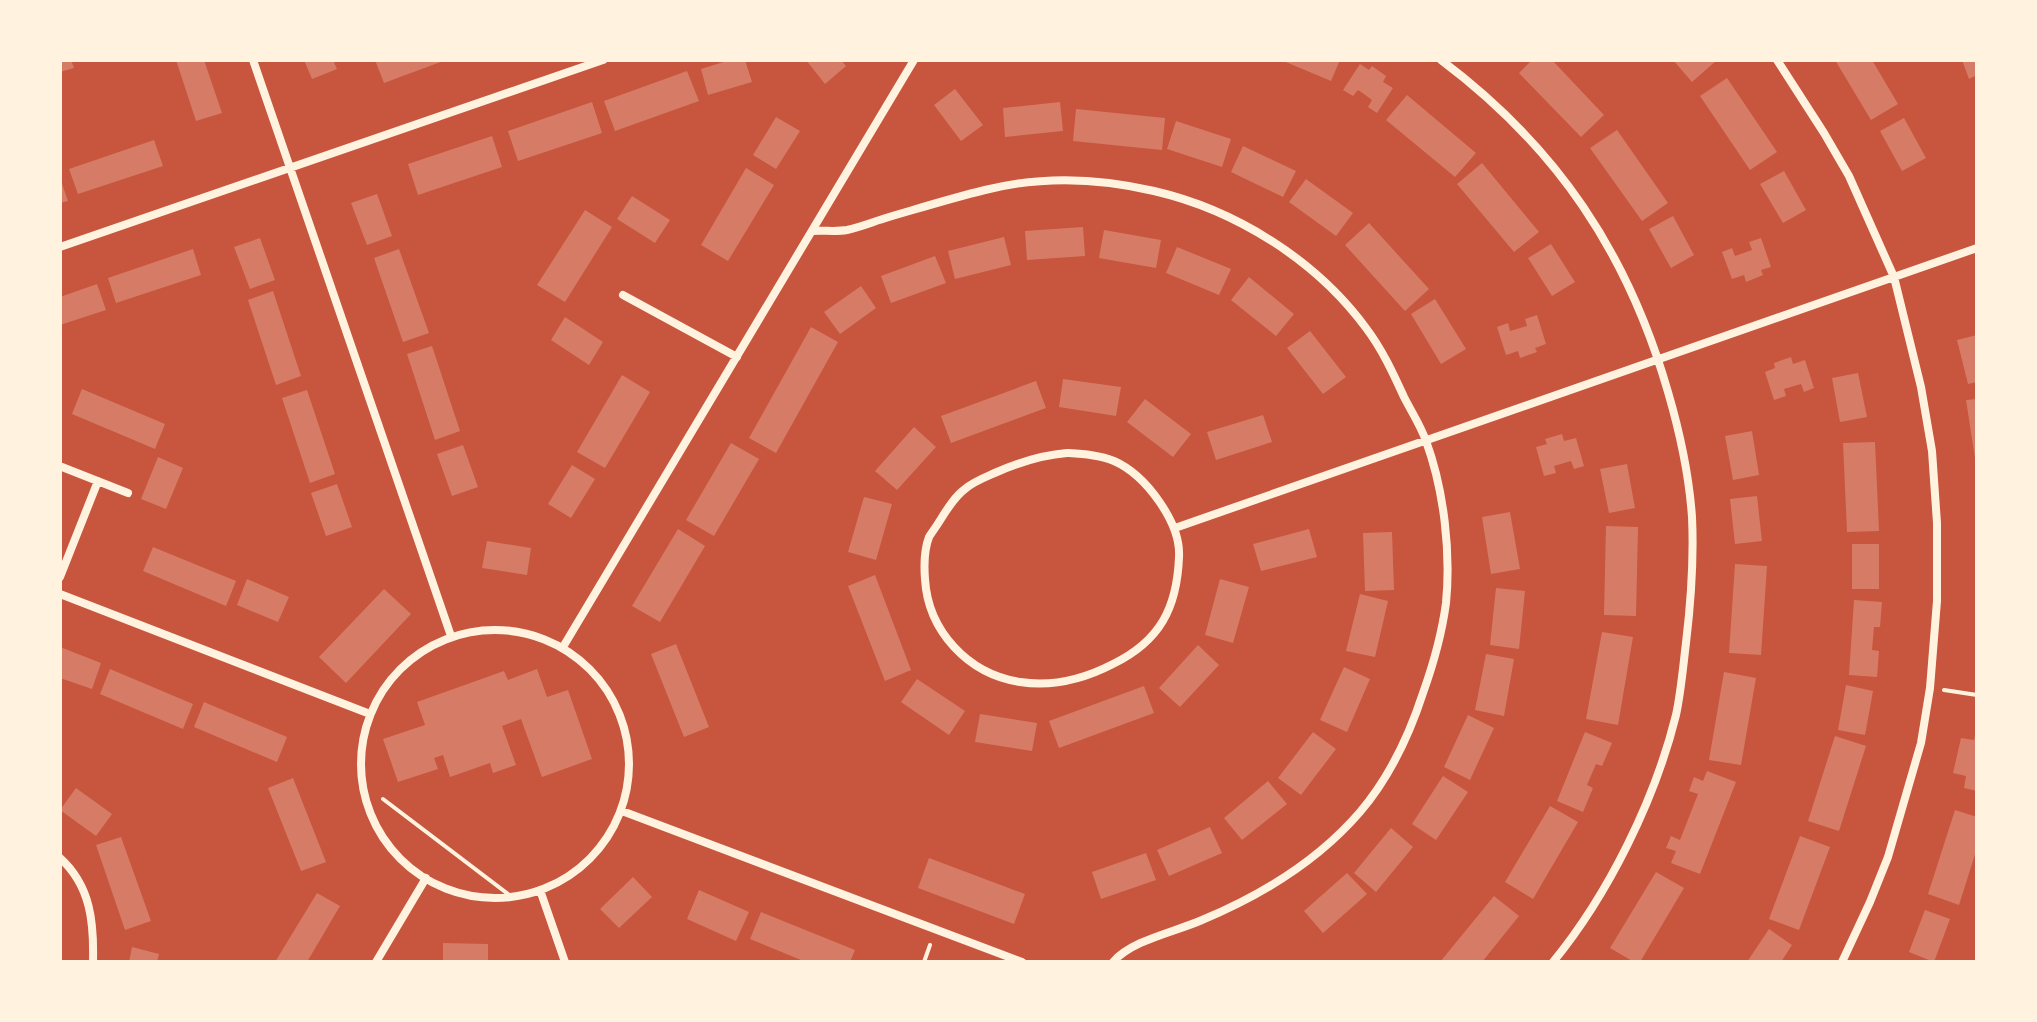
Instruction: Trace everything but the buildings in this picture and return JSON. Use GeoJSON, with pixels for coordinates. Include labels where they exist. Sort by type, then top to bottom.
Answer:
{"type":"FeatureCollection","features":[{"type":"Feature","properties":{"kind":"street"},"geometry":{"type":"LineString","coordinates":[[253,60],[451,636]]}},
{"type":"Feature","properties":{"kind":"street"},"geometry":{"type":"LineString","coordinates":[[60,247],[603,60]]}},
{"type":"Feature","properties":{"kind":"street"},"geometry":{"type":"LineString","coordinates":[[563,647],[914,60]]}},
{"type":"Feature","properties":{"kind":"street"},"geometry":{"type":"LineString","coordinates":[[1441,60],[1514,121],[1551,162],[1607,244],[1626,280],[1658,358],[1686,462],[1692,529],[1692,583],[1676,714],[1626,849],[1553,962]]}},
{"type":"Feature","properties":{"kind":"street"},"geometry":{"type":"LineString","coordinates":[[1777,60],[1849,176],[1894,277],[1921,387],[1932,451],[1937,523],[1937,601],[1930,688],[1921,743],[1888,857],[1842,962]]}},
{"type":"Feature","properties":{"kind":"street"},"geometry":{"type":"LineString","coordinates":[[812,231],[845,230],[987,189],[1031,181],[1110,183],[1190,201],[1231,218],[1281,246],[1312,270],[1347,305],[1367,329],[1387,363],[1425,439],[1441,497],[1446,604],[1431,669],[1413,723],[1396,759],[1361,810],[1322,851],[1269,888],[1202,920],[1138,945],[1113,962]]}},
{"type":"Feature","properties":{"kind":"street"},"geometry":{"type":"LineString","coordinates":[[1175,528],[1977,248]]}},
{"type":"Feature","properties":{"kind":"street"},"geometry":{"type":"LineString","coordinates":[[623,295],[737,357]]}},
{"type":"Feature","properties":{"kind":"street"},"geometry":{"type":"LineString","coordinates":[[1067,453],[1115,461],[1155,496],[1175,528],[1180,548],[1178,581],[1170,610],[1148,641],[1129,656],[1098,672],[1066,682],[1040,684],[1017,682],[986,672],[963,656],[942,634],[930,611],[924,564],[934,529],[963,490],[1019,462],[1046,454],[1067,453]]}},
{"type":"Feature","properties":{"kind":"street"},"geometry":{"type":"LineString","coordinates":[[62,467],[128,493]]}},
{"type":"Feature","properties":{"kind":"street"},"geometry":{"type":"LineString","coordinates":[[60,577],[98,481]]}},
{"type":"Feature","properties":{"kind":"street"},"geometry":{"type":"LineString","coordinates":[[60,594],[370,714]]}},
{"type":"Feature","properties":{"kind":"street"},"geometry":{"type":"LineString","coordinates":[[480,630],[512,630],[563,647],[588,666],[614,699],[630,748],[630,779],[622,811],[603,845],[578,870],[558,883],[512,897],[477,897],[447,889],[426,878],[391,848],[368,807],[361,768],[363,738],[378,697],[391,678],[417,654],[451,636],[480,630]]}},
{"type":"Feature","properties":{"kind":"street"},"geometry":{"type":"LineString","coordinates":[[622,811],[1022,962]]}},
{"type":"Feature","properties":{"kind":"street"},"geometry":{"type":"LineString","coordinates":[[60,858],[81,887],[91,910],[93,962]]}},
{"type":"Feature","properties":{"kind":"street"},"geometry":{"type":"LineString","coordinates":[[376,962],[426,878]]}},
{"type":"Feature","properties":{"kind":"street"},"geometry":{"type":"LineString","coordinates":[[540,890],[565,962]]}},
{"type":"Feature","properties":{"kind":"path"},"geometry":{"type":"LineString","coordinates":[[1930,688],[1977,695]]}},
{"type":"Feature","properties":{"kind":"path"},"geometry":{"type":"LineString","coordinates":[[383,799],[512,897]]}}]}
